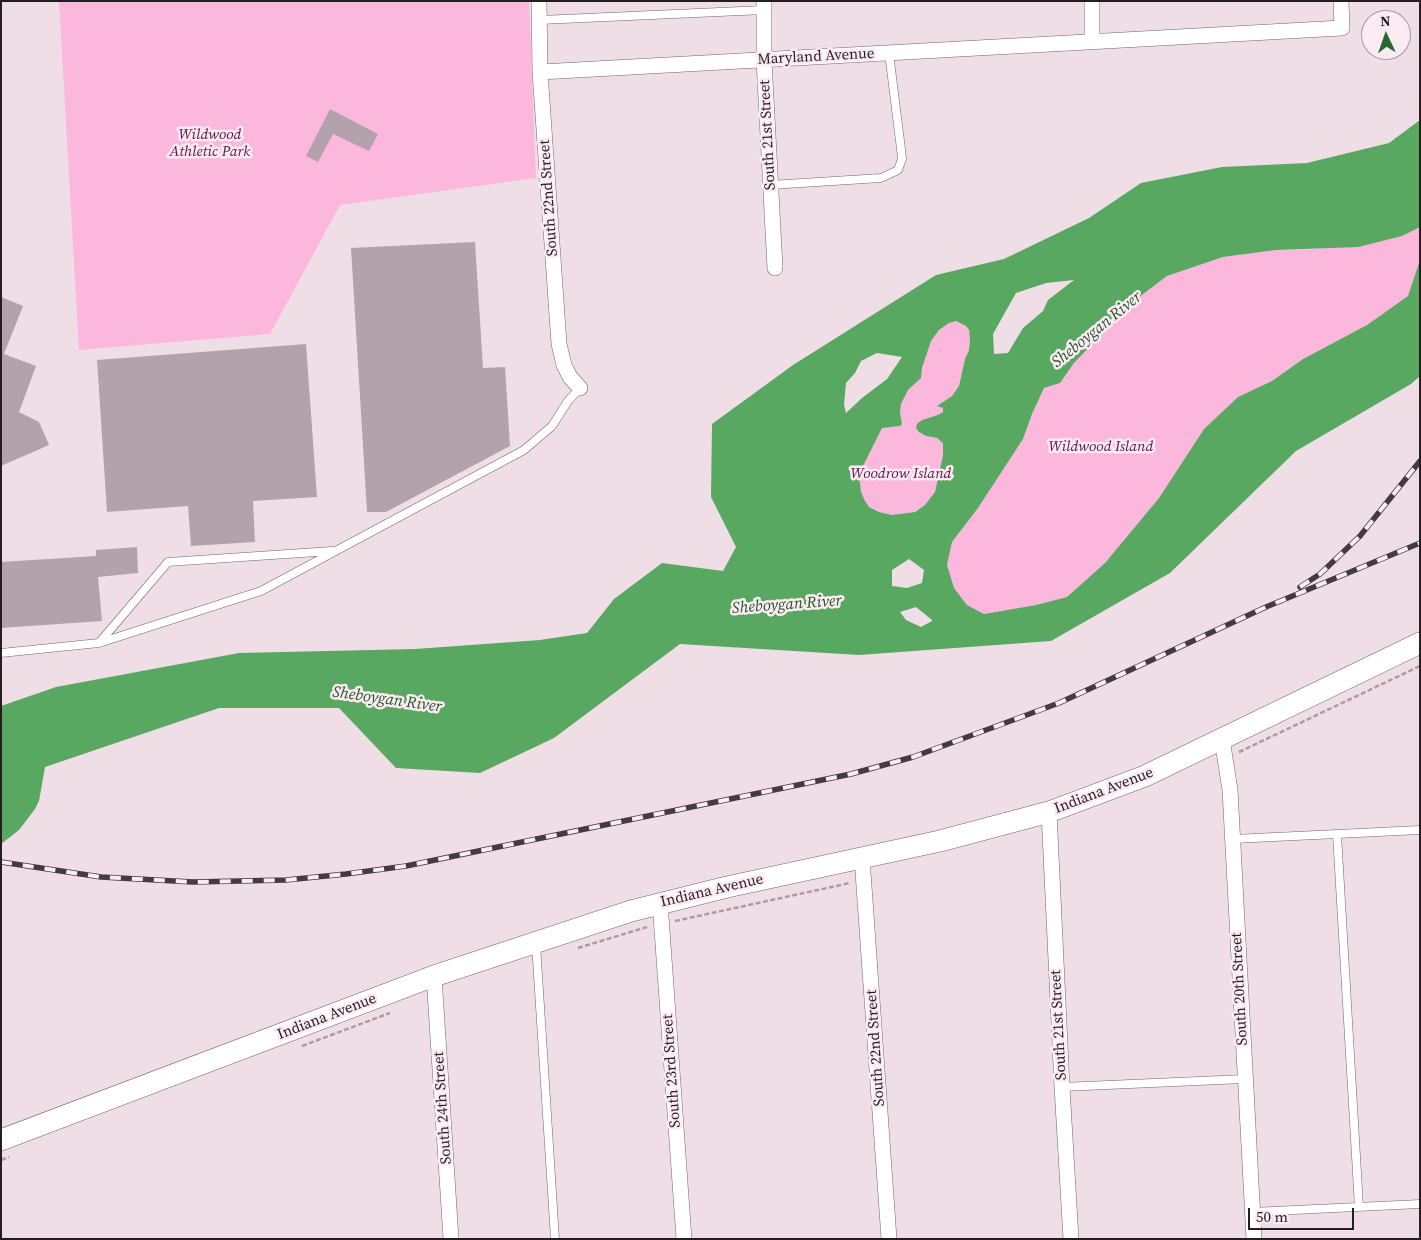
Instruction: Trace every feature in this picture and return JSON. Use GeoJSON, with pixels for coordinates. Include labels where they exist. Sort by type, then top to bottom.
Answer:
{"type":"FeatureCollection","features":[{"type":"Feature","properties":{"kind":"main road","name":"Indiana Avenue"},"geometry":{"type":"LineString","coordinates":[[1,1140],[434,976],[660,902],[940,841],[1049,812],[1146,776],[1420,643]]}},
{"type":"Feature","properties":{"kind":"street","name":"South 22nd Street"},"geometry":{"type":"LineString","coordinates":[[539,1],[540,72],[559,344],[564,365],[570,378],[580,388]]}},
{"type":"Feature","properties":{"kind":"street"},"geometry":{"type":"LineString","coordinates":[[1092,1],[1092,41]]}},
{"type":"Feature","properties":{"kind":"street","name":"Maryland Avenue"},"geometry":{"type":"LineString","coordinates":[[540,72],[1342,28],[1341,1]]}},
{"type":"Feature","properties":{"kind":"street","name":"South 21st Street"},"geometry":{"type":"LineString","coordinates":[[764,6],[764,60],[775,268]]}},
{"type":"Feature","properties":{"kind":"street","name":"South 20th Street"},"geometry":{"type":"LineString","coordinates":[[1222,739],[1230,790],[1254,1239]]}},
{"type":"Feature","properties":{"kind":"street","name":"South 21st Street"},"geometry":{"type":"LineString","coordinates":[[1049,812],[1071,1239]]}},
{"type":"Feature","properties":{"kind":"street","name":"South 22nd Street"},"geometry":{"type":"LineString","coordinates":[[862,858],[889,1239]]}},
{"type":"Feature","properties":{"kind":"street","name":"South 23rd Street"},"geometry":{"type":"LineString","coordinates":[[660,902],[684,1239]]}},
{"type":"Feature","properties":{"kind":"street","name":"South 24th Street"},"geometry":{"type":"LineString","coordinates":[[434,976],[451,1239]]}},
{"type":"Feature","properties":{"kind":"lane"},"geometry":{"type":"LineString","coordinates":[[540,20],[764,6]]}},
{"type":"Feature","properties":{"kind":"lane"},"geometry":{"type":"LineString","coordinates":[[770,185],[881,178],[898,170],[902,159],[889,53]]}},
{"type":"Feature","properties":{"kind":"lane"},"geometry":{"type":"LineString","coordinates":[[1,653],[99,643],[261,591],[524,450],[552,426],[568,400],[580,388]]}},
{"type":"Feature","properties":{"kind":"lane"},"geometry":{"type":"LineString","coordinates":[[99,643],[168,562],[337,550]]}},
{"type":"Feature","properties":{"kind":"lane"},"geometry":{"type":"LineString","coordinates":[[1233,839],[1420,830]]}},
{"type":"Feature","properties":{"kind":"lane"},"geometry":{"type":"LineString","coordinates":[[1337,834],[1359,1206]]}},
{"type":"Feature","properties":{"kind":"lane"},"geometry":{"type":"LineString","coordinates":[[536,942],[555,1239]]}},
{"type":"Feature","properties":{"kind":"lane"},"geometry":{"type":"LineString","coordinates":[[1062,1087],[1244,1079]]}},
{"type":"Feature","properties":{"kind":"lane"},"geometry":{"type":"LineString","coordinates":[[1252,1212],[1420,1204]]}},
{"type":"Feature","properties":{"kind":"path"},"geometry":{"type":"LineString","coordinates":[[576,949],[662,924],[864,880]]}},
{"type":"Feature","properties":{"kind":"green space","name":"Wildwood Athletic Park"},"geometry":{"type":"Polygon","coordinates":[[[59,1],[529,1],[536,178],[340,205],[270,334],[79,350],[59,1]]]}},
{"type":"Feature","properties":{"kind":"green space","name":"Wildwood Island"},"geometry":{"type":"Polygon","coordinates":[[[1420,227],[1420,260],[1408,296],[1367,325],[1303,359],[1272,381],[1238,397],[1204,429],[1159,498],[1105,563],[1067,597],[1036,605],[984,614],[967,605],[954,589],[947,565],[952,542],[978,508],[1023,439],[1044,388],[1060,383],[1074,363],[1134,301],[1167,276],[1223,257],[1276,250],[1318,249],[1402,236],[1420,227]]]}},
{"type":"Feature","properties":{"kind":"green space","name":"Woodrow Island"},"geometry":{"type":"Polygon","coordinates":[[[956,321],[966,326],[969,330],[970,339],[969,350],[959,386],[952,396],[937,406],[943,408],[943,412],[919,432],[926,436],[937,438],[943,443],[943,455],[935,492],[925,505],[915,512],[892,515],[880,512],[869,507],[865,502],[861,492],[859,474],[882,428],[900,426],[902,424],[901,404],[908,390],[921,378],[922,368],[931,341],[939,330],[949,322],[956,321]]]}},
{"type":"Feature","properties":{"kind":"water","name":"Sheboygan River"},"geometry":{"type":"Polygon","coordinates":[[[1420,120],[1420,227],[1402,236],[1358,247],[1276,250],[1223,257],[1167,276],[1134,301],[1074,363],[1060,383],[1044,388],[1023,439],[978,508],[952,542],[947,565],[954,588],[967,605],[984,614],[1036,605],[1067,597],[1105,563],[1159,498],[1204,429],[1238,397],[1272,381],[1303,359],[1367,325],[1408,296],[1420,260],[1420,376],[1411,384],[1296,451],[1170,573],[1051,641],[859,655],[680,644],[554,738],[480,773],[396,768],[339,708],[219,708],[45,767],[39,801],[35,809],[19,830],[1,844],[1,706],[56,687],[239,653],[415,649],[540,640],[587,633],[614,599],[662,563],[723,571],[736,547],[711,497],[712,424],[793,365],[936,275],[1004,259],[1089,218],[1141,183],[1222,167],[1307,163],[1389,143],[1420,120]],[[1074,280],[1046,283],[1016,293],[993,334],[994,354],[1008,353],[1023,328],[1043,311],[1048,300],[1074,280]],[[956,321],[949,323],[939,330],[931,341],[922,368],[921,378],[908,390],[901,404],[902,424],[900,426],[882,428],[859,474],[861,492],[865,501],[869,507],[879,512],[892,515],[915,512],[925,505],[935,492],[943,455],[943,443],[937,438],[926,436],[916,428],[917,424],[922,420],[943,412],[943,408],[937,406],[952,396],[959,386],[969,350],[969,330],[966,326],[956,321]],[[877,353],[861,361],[855,373],[846,383],[844,405],[846,413],[887,379],[902,357],[877,353]],[[909,559],[892,570],[892,586],[907,588],[922,583],[924,570],[909,559]],[[916,607],[900,612],[906,620],[921,627],[932,621],[916,607]]]}},
{"type":"Feature","properties":{"kind":"building"},"geometry":{"type":"Polygon","coordinates":[[[330,109],[378,134],[369,151],[333,134],[318,162],[306,156],[330,109]]]}},
{"type":"Feature","properties":{"kind":"building"},"geometry":{"type":"Polygon","coordinates":[[[475,242],[483,368],[505,367],[510,446],[386,512],[367,512],[351,248],[475,242]]]}},
{"type":"Feature","properties":{"kind":"building"},"geometry":{"type":"Polygon","coordinates":[[[1,297],[23,306],[4,354],[36,366],[19,412],[39,422],[49,445],[1,466],[1,297]]]}},
{"type":"Feature","properties":{"kind":"building"},"geometry":{"type":"Polygon","coordinates":[[[306,344],[317,497],[253,501],[255,542],[191,546],[188,506],[107,512],[97,360],[306,344]]]}},
{"type":"Feature","properties":{"kind":"building"},"geometry":{"type":"Polygon","coordinates":[[[137,547],[138,573],[98,577],[102,621],[1,628],[1,562],[96,556],[96,550],[137,547]]]}},
{"type":"Feature","properties":{"kind":"railway"},"geometry":{"type":"LineString","coordinates":[[1300,587],[1320,574],[1360,536],[1420,461]]}},
{"type":"Feature","properties":{"kind":"railway"},"geometry":{"type":"LineString","coordinates":[[1,862],[101,877],[193,882],[286,880],[346,874],[406,866],[851,774],[913,757],[1059,703],[1266,607],[1420,543]]}}]}
